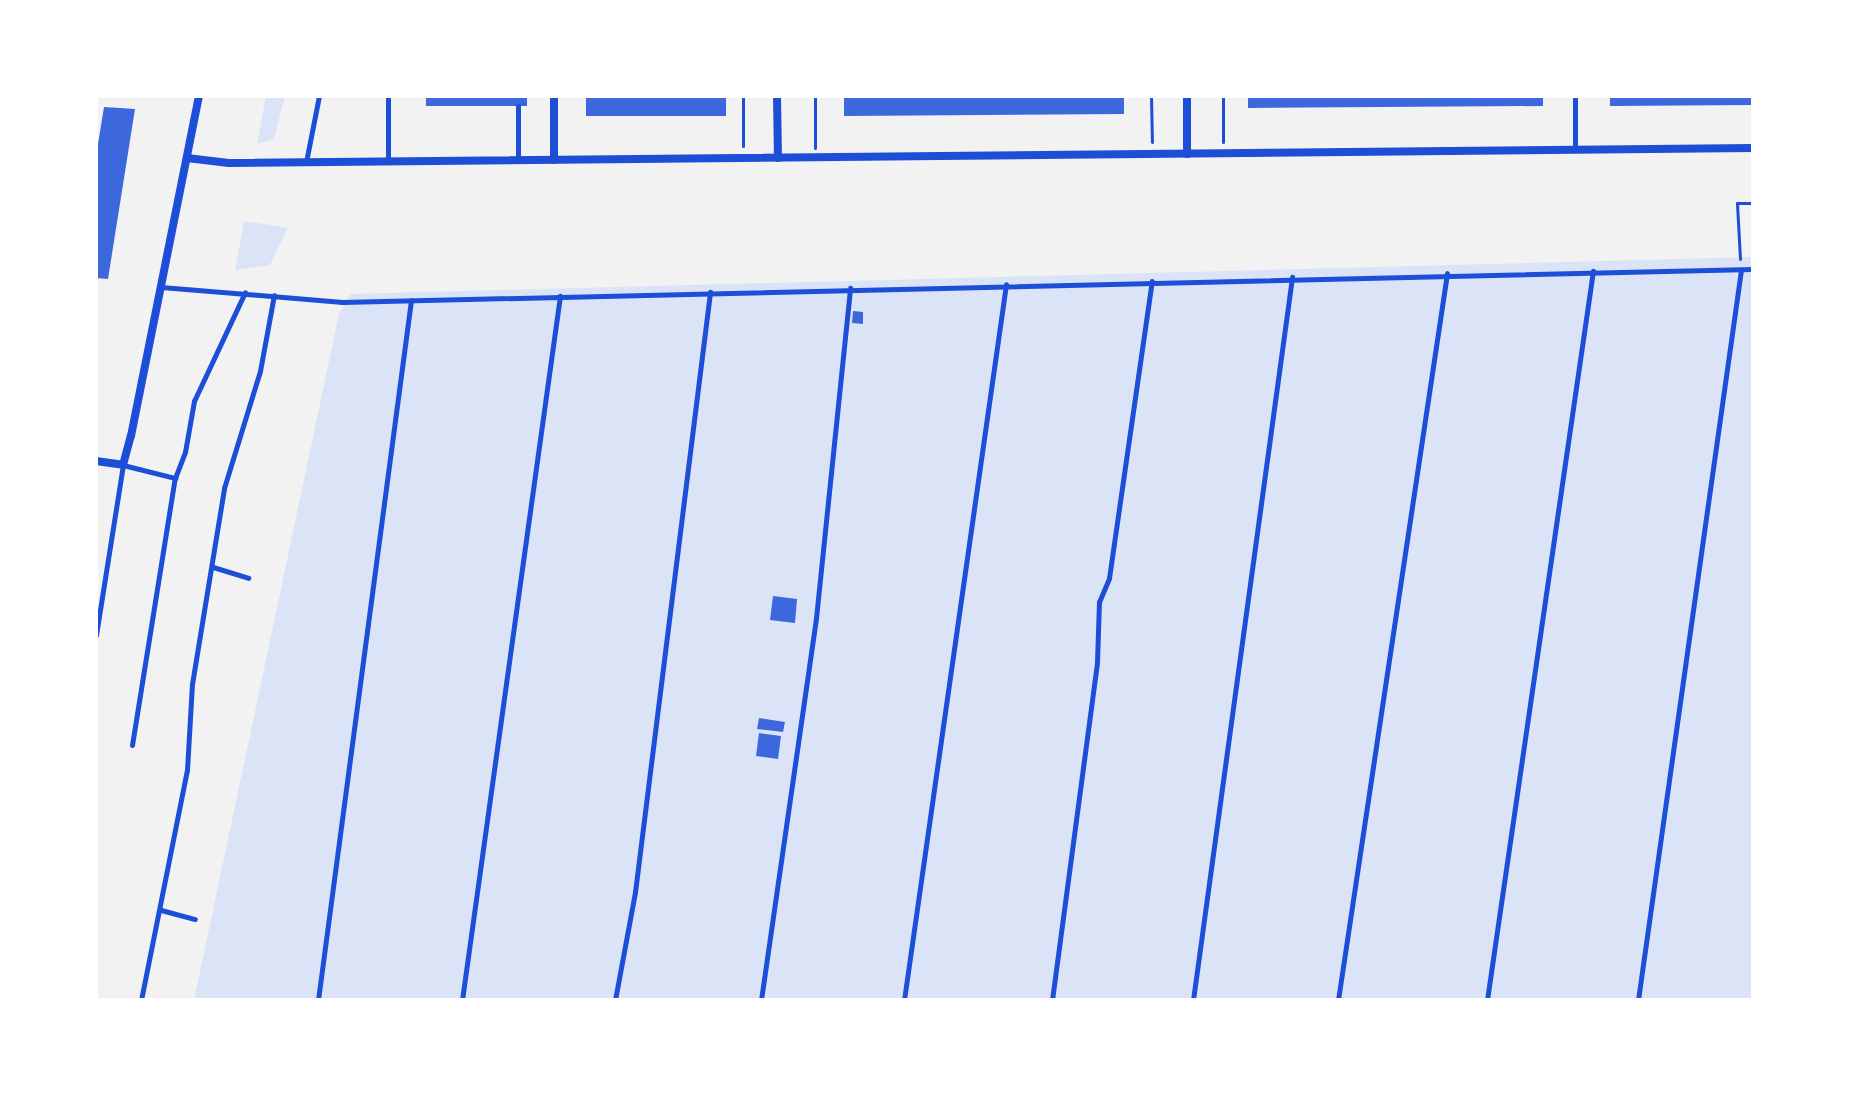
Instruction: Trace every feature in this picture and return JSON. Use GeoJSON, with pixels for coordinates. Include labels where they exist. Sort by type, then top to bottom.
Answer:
{"type":"FeatureCollection","features":[{"type":"Feature","properties":{"kind":"street"},"geometry":{"type":"LineString","coordinates":[[96,461],[123,465],[199,96]]}},
{"type":"Feature","properties":{"kind":"street"},"geometry":{"type":"LineString","coordinates":[[554,96],[554,160]]}},
{"type":"Feature","properties":{"kind":"street"},"geometry":{"type":"LineString","coordinates":[[777,96],[778,158]]}},
{"type":"Feature","properties":{"kind":"street"},"geometry":{"type":"LineString","coordinates":[[1187,96],[1187,154]]}},
{"type":"Feature","properties":{"kind":"street"},"geometry":{"type":"LineString","coordinates":[[187,158],[388,162],[1753,148]]}},
{"type":"Feature","properties":{"kind":"lane"},"geometry":{"type":"LineString","coordinates":[[306,162],[319,96]]}},
{"type":"Feature","properties":{"kind":"lane"},"geometry":{"type":"LineString","coordinates":[[388,96],[388,162]]}},
{"type":"Feature","properties":{"kind":"lane"},"geometry":{"type":"LineString","coordinates":[[1575,96],[1575,150]]}},
{"type":"Feature","properties":{"kind":"lane"},"geometry":{"type":"LineString","coordinates":[[518,106],[518,160]]}},
{"type":"Feature","properties":{"kind":"lane"},"geometry":{"type":"LineString","coordinates":[[161,287],[342,302],[1447,273],[1753,269]]}},
{"type":"Feature","properties":{"kind":"lane"},"geometry":{"type":"LineString","coordinates":[[1638,1000],[1741,270]]}},
{"type":"Feature","properties":{"kind":"lane"},"geometry":{"type":"LineString","coordinates":[[1487,1000],[1593,271]]}},
{"type":"Feature","properties":{"kind":"lane"},"geometry":{"type":"LineString","coordinates":[[1338,1000],[1447,273]]}},
{"type":"Feature","properties":{"kind":"lane"},"geometry":{"type":"LineString","coordinates":[[1193,1000],[1292,277]]}},
{"type":"Feature","properties":{"kind":"lane"},"geometry":{"type":"LineString","coordinates":[[1052,1000],[1097,662],[1099,602],[1109,578],[1152,281]]}},
{"type":"Feature","properties":{"kind":"lane"},"geometry":{"type":"LineString","coordinates":[[904,1000],[1006,284]]}},
{"type":"Feature","properties":{"kind":"lane"},"geometry":{"type":"LineString","coordinates":[[761,1000],[816,618],[850,288]]}},
{"type":"Feature","properties":{"kind":"lane"},"geometry":{"type":"LineString","coordinates":[[132,745],[175,478],[185,452],[194,401],[245,292]]}},
{"type":"Feature","properties":{"kind":"lane"},"geometry":{"type":"LineString","coordinates":[[615,1000],[639,861],[710,292]]}},
{"type":"Feature","properties":{"kind":"lane"},"geometry":{"type":"LineString","coordinates":[[141,1000],[187,770],[192,684],[224,488],[260,371],[274,295]]}},
{"type":"Feature","properties":{"kind":"lane"},"geometry":{"type":"LineString","coordinates":[[462,1000],[560,296]]}},
{"type":"Feature","properties":{"kind":"lane"},"geometry":{"type":"LineString","coordinates":[[318,1000],[411,300]]}},
{"type":"Feature","properties":{"kind":"lane"},"geometry":{"type":"LineString","coordinates":[[96,635],[123,465],[175,478]]}},
{"type":"Feature","properties":{"kind":"lane"},"geometry":{"type":"LineString","coordinates":[[213,567],[248,578]]}},
{"type":"Feature","properties":{"kind":"lane"},"geometry":{"type":"LineString","coordinates":[[161,910],[195,919]]}},
{"type":"Feature","properties":{"kind":"path"},"geometry":{"type":"LineString","coordinates":[[743,96],[744,158]]}},
{"type":"Feature","properties":{"kind":"path"},"geometry":{"type":"LineString","coordinates":[[815,96],[815,158]]}},
{"type":"Feature","properties":{"kind":"path"},"geometry":{"type":"LineString","coordinates":[[1151,96],[1152,154]]}},
{"type":"Feature","properties":{"kind":"path"},"geometry":{"type":"LineString","coordinates":[[1223,96],[1223,154]]}},
{"type":"Feature","properties":{"kind":"path"},"geometry":{"type":"LineString","coordinates":[[1741,270],[1737,203],[1753,203]]}},
{"type":"Feature","properties":{"kind":"shaded area"},"geometry":{"type":"Polygon","coordinates":[[[266,96],[285,96],[274,139],[257,144],[266,96]]]}},
{"type":"Feature","properties":{"kind":"shaded area"},"geometry":{"type":"Polygon","coordinates":[[[244,221],[288,228],[270,265],[235,270],[244,221]]]}},
{"type":"Feature","properties":{"kind":"shaded area"},"geometry":{"type":"Polygon","coordinates":[[[1753,257],[1753,1000],[194,1000],[339,314],[351,294],[1753,257]]]}},
{"type":"Feature","properties":{"kind":"building"},"geometry":{"type":"Polygon","coordinates":[[[426,96],[527,96],[527,106],[426,106],[426,96]]]}},
{"type":"Feature","properties":{"kind":"building"},"geometry":{"type":"Polygon","coordinates":[[[586,96],[726,96],[726,116],[586,116],[586,96]]]}},
{"type":"Feature","properties":{"kind":"building"},"geometry":{"type":"Polygon","coordinates":[[[844,96],[1124,96],[1124,114],[844,116],[844,96]]]}},
{"type":"Feature","properties":{"kind":"building"},"geometry":{"type":"Polygon","coordinates":[[[1248,96],[1543,96],[1543,106],[1248,108],[1248,96]]]}},
{"type":"Feature","properties":{"kind":"building"},"geometry":{"type":"Polygon","coordinates":[[[1610,96],[1753,96],[1753,105],[1610,106],[1610,96]]]}},
{"type":"Feature","properties":{"kind":"building"},"geometry":{"type":"Polygon","coordinates":[[[104,107],[135,109],[108,279],[96,278],[96,156],[104,107]]]}},
{"type":"Feature","properties":{"kind":"building"},"geometry":{"type":"Polygon","coordinates":[[[853,311],[863,312],[863,324],[852,323],[853,311]]]}},
{"type":"Feature","properties":{"kind":"building"},"geometry":{"type":"Polygon","coordinates":[[[773,596],[797,599],[795,623],[770,620],[773,596]]]}},
{"type":"Feature","properties":{"kind":"building"},"geometry":{"type":"Polygon","coordinates":[[[759,718],[785,722],[783,732],[757,729],[759,718]]]}},
{"type":"Feature","properties":{"kind":"building"},"geometry":{"type":"Polygon","coordinates":[[[759,733],[781,736],[778,759],[756,756],[759,733]]]}}]}
